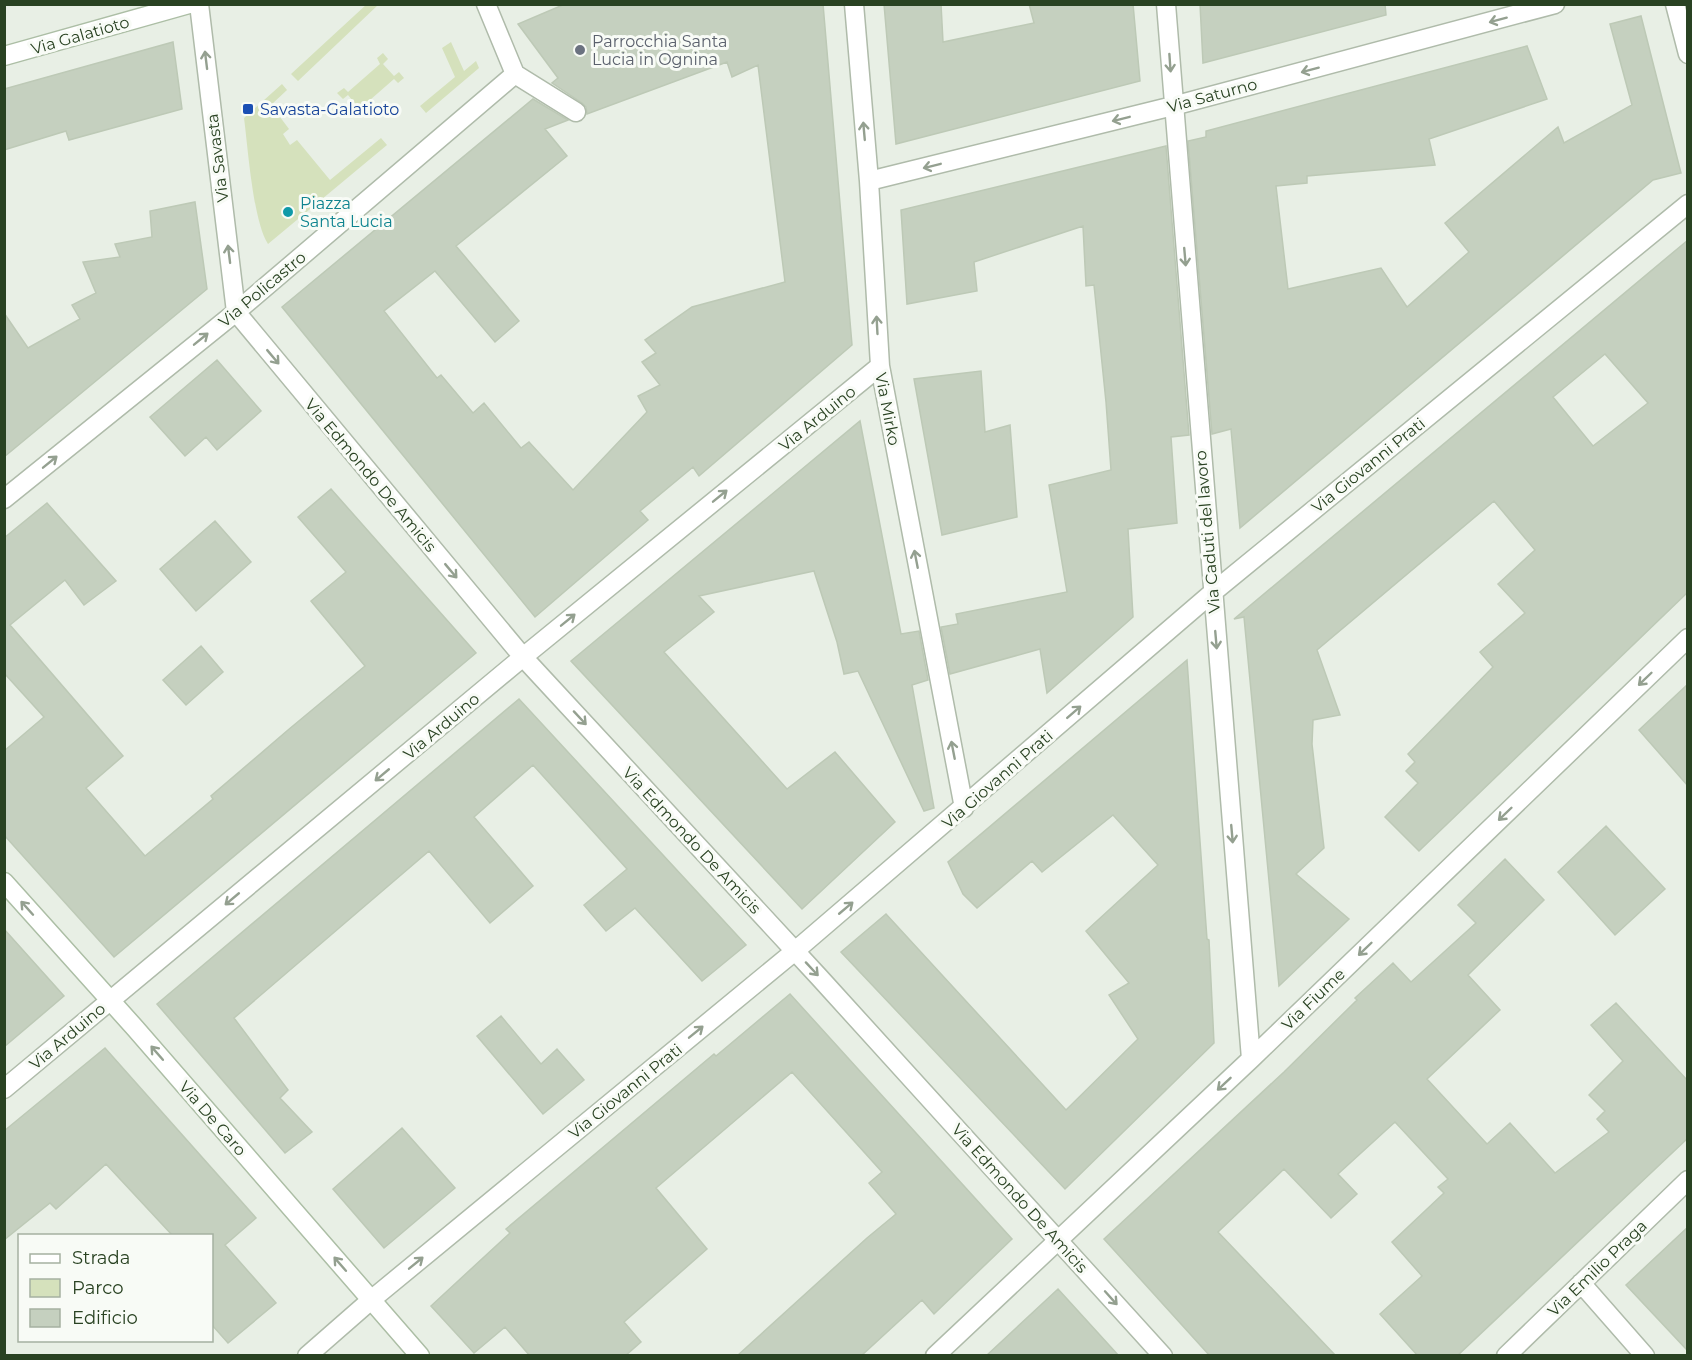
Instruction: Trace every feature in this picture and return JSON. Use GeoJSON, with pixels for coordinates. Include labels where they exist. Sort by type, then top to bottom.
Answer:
{"type":"FeatureCollection","features":[{"type":"Feature","properties":{"kind":"street","name":"Via Galatioto"},"geometry":{"type":"LineString","coordinates":[[4,56],[189,4]]}},
{"type":"Feature","properties":{"kind":"street","name":"Via Savasta"},"geometry":{"type":"LineString","coordinates":[[199,4],[236,312]]}},
{"type":"Feature","properties":{"kind":"street"},"geometry":{"type":"LineString","coordinates":[[486,4],[515,74],[576,112]]}},
{"type":"Feature","properties":{"kind":"street","name":"Via Mirko"},"geometry":{"type":"LineString","coordinates":[[854,4],[880,366],[964,808]]}},
{"type":"Feature","properties":{"kind":"street","name":"Via Caduti del lavoro"},"geometry":{"type":"LineString","coordinates":[[1166,4],[1251,1059]]}},
{"type":"Feature","properties":{"kind":"street","name":"Via Saturno"},"geometry":{"type":"LineString","coordinates":[[868,181],[1173,106],[1555,4]]}},
{"type":"Feature","properties":{"kind":"street"},"geometry":{"type":"LineString","coordinates":[[1676,4],[1688,54]]}},
{"type":"Feature","properties":{"kind":"street","name":"Via Policastro"},"geometry":{"type":"LineString","coordinates":[[4,499],[236,312],[515,74]]}},
{"type":"Feature","properties":{"kind":"street","name":"Via Giovanni Prati"},"geometry":{"type":"LineString","coordinates":[[307,1356],[371,1300],[795,951],[1212,593],[1688,204]]}},
{"type":"Feature","properties":{"kind":"street","name":"Via Edmondo De Amicis"},"geometry":{"type":"LineString","coordinates":[[236,312],[523,657],[795,951],[1163,1356]]}},
{"type":"Feature","properties":{"kind":"street","name":"Via Arduino"},"geometry":{"type":"LineString","coordinates":[[4,1089],[523,657],[880,366]]}},
{"type":"Feature","properties":{"kind":"street","name":"Via Fiume"},"geometry":{"type":"LineString","coordinates":[[935,1356],[1251,1059],[1688,638]]}},
{"type":"Feature","properties":{"kind":"street","name":"Via De Caro"},"geometry":{"type":"LineString","coordinates":[[4,882],[111,1000],[420,1356]]}},
{"type":"Feature","properties":{"kind":"street","name":"Via Emilio Praga"},"geometry":{"type":"LineString","coordinates":[[1506,1356],[1688,1180]]}},
{"type":"Feature","properties":{"kind":"street"},"geometry":{"type":"LineString","coordinates":[[1581,1283],[1645,1356]]}},
{"type":"Feature","properties":{"kind":"green space"},"geometry":{"type":"Polygon","coordinates":[[[367,4],[378,5],[298,81],[291,74],[367,4]]]}},
{"type":"Feature","properties":{"kind":"green space"},"geometry":{"type":"Polygon","coordinates":[[[451,42],[464,71],[476,61],[479,68],[426,113],[420,106],[455,77],[442,48],[451,42]]]}},
{"type":"Feature","properties":{"kind":"green space"},"geometry":{"type":"Polygon","coordinates":[[[383,53],[388,59],[383,64],[394,76],[399,72],[404,78],[398,83],[394,79],[362,107],[366,112],[359,118],[354,112],[358,107],[348,95],[343,99],[337,93],[344,88],[348,92],[380,64],[377,58],[383,53]]]}},
{"type":"Feature","properties":{"kind":"green space"},"geometry":{"type":"Polygon","coordinates":[[[282,84],[287,90],[271,105],[289,129],[283,134],[290,145],[297,140],[330,180],[381,138],[387,145],[268,244],[258,219],[244,118],[282,84]]]}},
{"type":"Feature","properties":{"kind":"building"},"geometry":{"type":"Polygon","coordinates":[[[565,4],[823,4],[852,345],[699,476],[693,467],[640,511],[648,520],[535,617],[282,307],[533,99],[568,120],[545,129],[567,156],[456,246],[519,321],[495,342],[435,271],[384,311],[437,378],[441,375],[473,413],[484,403],[521,448],[529,442],[573,490],[647,412],[638,396],[660,385],[642,362],[656,353],[645,340],[692,307],[785,282],[758,65],[732,77],[727,62],[587,114],[586,107],[582,103],[552,83],[558,78],[518,24],[565,4]]]}},
{"type":"Feature","properties":{"kind":"building"},"geometry":{"type":"Polygon","coordinates":[[[884,4],[941,4],[943,42],[1034,23],[1029,4],[1133,4],[1140,81],[896,144],[884,4]]]}},
{"type":"Feature","properties":{"kind":"building"},"geometry":{"type":"Polygon","coordinates":[[[1200,4],[1385,4],[1386,15],[1203,63],[1200,4]]]}},
{"type":"Feature","properties":{"kind":"building"},"geometry":{"type":"Polygon","coordinates":[[[1641,16],[1681,173],[1653,180],[1240,528],[1231,429],[1212,434],[1188,141],[1206,137],[1206,131],[1527,46],[1547,99],[1429,139],[1435,165],[1307,176],[1307,183],[1276,186],[1288,289],[1381,268],[1407,307],[1469,252],[1445,223],[1558,127],[1564,143],[1632,105],[1610,24],[1641,16]]]}},
{"type":"Feature","properties":{"kind":"building"},"geometry":{"type":"Polygon","coordinates":[[[173,42],[182,109],[69,140],[66,131],[4,150],[4,89],[173,42]]]}},
{"type":"Feature","properties":{"kind":"building"},"geometry":{"type":"Polygon","coordinates":[[[1166,146],[1189,435],[1171,437],[1177,523],[1128,529],[1133,617],[1047,693],[1040,649],[950,674],[941,627],[958,624],[956,614],[1067,592],[1049,485],[1111,470],[1094,285],[1086,286],[1083,226],[974,262],[977,291],[907,304],[901,210],[1166,146]]]}},
{"type":"Feature","properties":{"kind":"building"},"geometry":{"type":"Polygon","coordinates":[[[195,202],[207,289],[4,457],[4,313],[28,348],[80,319],[72,305],[96,293],[83,262],[120,257],[115,244],[152,237],[150,211],[195,202]]]}},
{"type":"Feature","properties":{"kind":"building"},"geometry":{"type":"Polygon","coordinates":[[[1688,240],[1688,592],[1419,851],[1385,817],[1418,783],[1406,771],[1415,762],[1408,754],[1493,667],[1480,652],[1525,613],[1498,584],[1535,550],[1494,501],[1317,650],[1340,715],[1313,720],[1312,744],[1324,848],[1296,874],[1349,919],[1279,986],[1244,617],[1234,619],[1688,240]],[[1605,354],[1553,397],[1593,446],[1648,403],[1605,354]]]}},
{"type":"Feature","properties":{"kind":"building"},"geometry":{"type":"Polygon","coordinates":[[[217,360],[261,411],[217,450],[206,437],[185,456],[150,417],[217,360]]]}},
{"type":"Feature","properties":{"kind":"building"},"geometry":{"type":"Polygon","coordinates":[[[981,371],[985,432],[1010,425],[1017,517],[942,535],[914,379],[981,371]]]}},
{"type":"Feature","properties":{"kind":"building"},"geometry":{"type":"Polygon","coordinates":[[[860,421],[901,634],[919,631],[928,680],[912,685],[934,808],[924,811],[858,671],[844,674],[837,642],[814,571],[699,596],[714,612],[664,652],[787,789],[835,752],[895,822],[802,909],[571,661],[860,421]]]}},
{"type":"Feature","properties":{"kind":"building"},"geometry":{"type":"Polygon","coordinates":[[[331,489],[476,653],[114,957],[4,835],[4,751],[44,717],[4,673],[4,538],[47,503],[116,581],[84,605],[65,580],[10,625],[123,756],[86,788],[145,856],[213,799],[211,796],[365,666],[311,601],[346,572],[298,517],[331,489]]]}},
{"type":"Feature","properties":{"kind":"building"},"geometry":{"type":"Polygon","coordinates":[[[215,521],[251,562],[196,611],[160,569],[215,521]]]}},
{"type":"Feature","properties":{"kind":"building"},"geometry":{"type":"Polygon","coordinates":[[[201,646],[223,672],[186,705],[163,680],[201,646]]]}},
{"type":"Feature","properties":{"kind":"building"},"geometry":{"type":"Polygon","coordinates":[[[1187,660],[1207,939],[1209,940],[1214,1043],[1065,1189],[841,952],[886,914],[1066,1110],[1138,1039],[1109,995],[1129,983],[1086,931],[1158,865],[1113,815],[1042,872],[1032,861],[977,908],[963,894],[948,862],[1187,660]]]}},
{"type":"Feature","properties":{"kind":"building"},"geometry":{"type":"Polygon","coordinates":[[[1688,684],[1688,786],[1639,730],[1688,684]]]}},
{"type":"Feature","properties":{"kind":"building"},"geometry":{"type":"Polygon","coordinates":[[[519,699],[746,945],[702,981],[635,908],[606,931],[584,905],[627,869],[533,765],[474,817],[533,886],[490,923],[429,851],[234,1018],[288,1090],[280,1098],[312,1132],[285,1153],[157,1004],[519,699]]]}},
{"type":"Feature","properties":{"kind":"building"},"geometry":{"type":"Polygon","coordinates":[[[1606,826],[1665,889],[1615,935],[1558,872],[1606,826]]]}},
{"type":"Feature","properties":{"kind":"building"},"geometry":{"type":"Polygon","coordinates":[[[1505,859],[1544,900],[1468,975],[1500,1010],[1427,1079],[1487,1144],[1510,1123],[1555,1173],[1609,1132],[1597,1119],[1605,1111],[1589,1095],[1623,1061],[1591,1025],[1616,1003],[1688,1081],[1688,1138],[1457,1356],[1418,1356],[1380,1314],[1422,1276],[1392,1242],[1444,1193],[1438,1187],[1448,1179],[1395,1122],[1338,1174],[1357,1194],[1331,1218],[1284,1169],[1218,1232],[1336,1356],[1210,1356],[1104,1239],[1284,1072],[1357,1000],[1355,998],[1393,963],[1411,982],[1476,923],[1458,905],[1505,859]]]}},
{"type":"Feature","properties":{"kind":"building"},"geometry":{"type":"Polygon","coordinates":[[[4,929],[64,996],[4,1047],[4,929]]]}},
{"type":"Feature","properties":{"kind":"building"},"geometry":{"type":"Polygon","coordinates":[[[790,994],[1012,1239],[934,1314],[922,1300],[861,1356],[737,1356],[896,1214],[869,1183],[882,1172],[792,1072],[656,1188],[707,1249],[624,1322],[641,1342],[625,1356],[530,1356],[505,1327],[474,1353],[431,1306],[510,1233],[506,1229],[714,1054],[716,1056],[790,994]]]}},
{"type":"Feature","properties":{"kind":"building"},"geometry":{"type":"Polygon","coordinates":[[[501,1016],[541,1064],[557,1049],[584,1080],[543,1114],[477,1036],[501,1016]]]}},
{"type":"Feature","properties":{"kind":"building"},"geometry":{"type":"Polygon","coordinates":[[[105,1048],[256,1218],[225,1245],[276,1303],[228,1343],[213,1326],[213,1234],[171,1234],[106,1164],[56,1209],[50,1203],[4,1240],[4,1131],[105,1048]]]}},
{"type":"Feature","properties":{"kind":"building"},"geometry":{"type":"Polygon","coordinates":[[[402,1128],[455,1188],[384,1248],[333,1189],[402,1128]]]}},
{"type":"Feature","properties":{"kind":"building"},"geometry":{"type":"Polygon","coordinates":[[[1688,1227],[1688,1351],[1626,1285],[1688,1227]]]}},
{"type":"Feature","properties":{"kind":"building"},"geometry":{"type":"Polygon","coordinates":[[[1058,1289],[1119,1356],[986,1356],[1058,1289]]]}},
{"type":"Feature","properties":{"kind":"place","name":"Parrocchia Santa Lucia in Ognina"},"geometry":{"type":"Point","coordinates":[580,50]}},
{"type":"Feature","properties":{"kind":"place","name":"Savasta-Galatioto"},"geometry":{"type":"Point","coordinates":[248,109]}},
{"type":"Feature","properties":{"kind":"place","name":"Piazza Santa Lucia"},"geometry":{"type":"Point","coordinates":[288,212]}}]}
